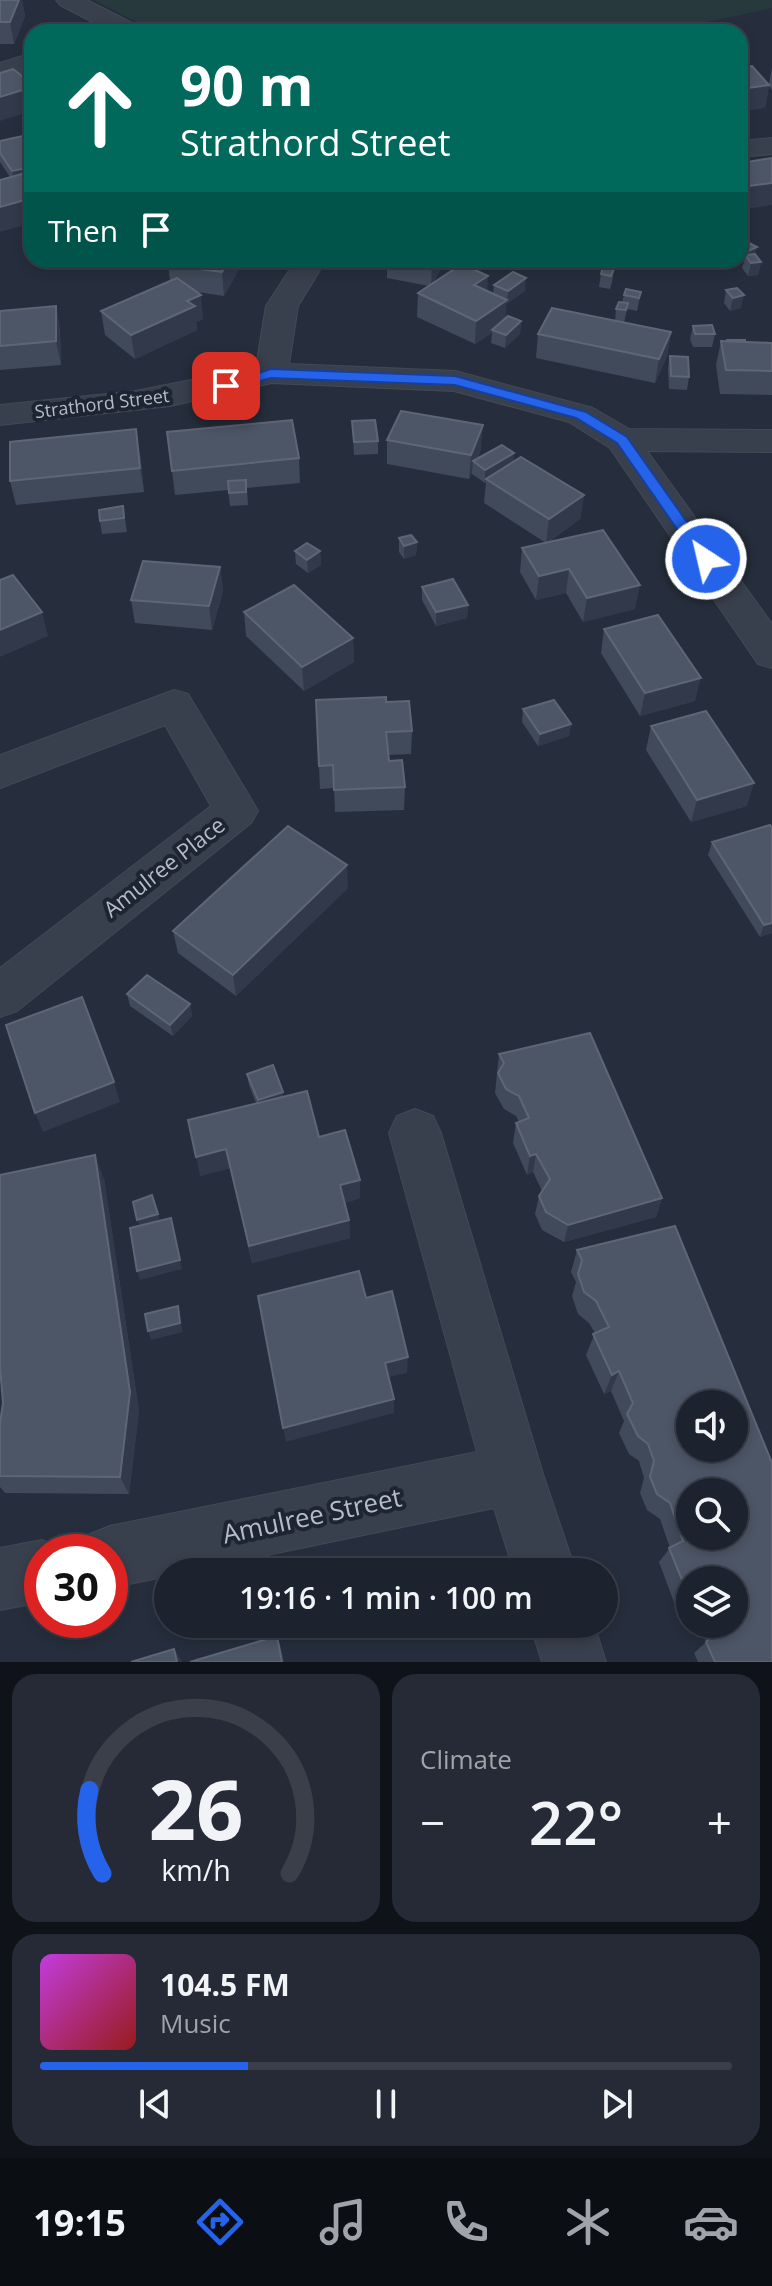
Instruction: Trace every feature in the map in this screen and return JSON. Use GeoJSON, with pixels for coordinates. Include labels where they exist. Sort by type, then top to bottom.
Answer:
{"type":"FeatureCollection","features":[{"type":"Feature","properties":{"kind":"street"},"geometry":{"type":"LineString","coordinates":[[68,0],[113,24]]}},
{"type":"Feature","properties":{"kind":"street"},"geometry":{"type":"LineString","coordinates":[[0,71],[24,64]]}},
{"type":"Feature","properties":{"kind":"street"},"geometry":{"type":"LineString","coordinates":[[748,148],[772,146]]}},
{"type":"Feature","properties":{"kind":"street"},"geometry":{"type":"LineString","coordinates":[[271,373],[282,306],[306,268]]}},
{"type":"Feature","properties":{"kind":"street","name":"Strathord Street"},"geometry":{"type":"LineString","coordinates":[[0,415],[132,404],[226,386],[271,373],[455,381],[581,415],[622,440]]}},
{"type":"Feature","properties":{"kind":"street"},"geometry":{"type":"LineString","coordinates":[[622,440],[772,441]]}},
{"type":"Feature","properties":{"kind":"street"},"geometry":{"type":"LineString","coordinates":[[622,440],[772,654]]}},
{"type":"Feature","properties":{"kind":"street","name":"Amulree Place"},"geometry":{"type":"LineString","coordinates":[[0,772],[174,705],[236,811],[0,996]]}},
{"type":"Feature","properties":{"kind":"street"},"geometry":{"type":"LineString","coordinates":[[415,1133],[513,1474],[540,1558]]}},
{"type":"Feature","properties":{"kind":"street","name":"Amulree Street"},"geometry":{"type":"LineString","coordinates":[[128,1553],[513,1474]]}},
{"type":"Feature","properties":{"kind":"street"},"geometry":{"type":"LineString","coordinates":[[0,1579],[24,1574]]}},
{"type":"Feature","properties":{"kind":"street"},"geometry":{"type":"LineString","coordinates":[[566,1638],[574,1662]]}},
{"type":"Feature","properties":{"kind":"shaded area"},"geometry":{"type":"Polygon","coordinates":[[[94,0],[772,0],[772,8],[697,24],[140,24],[94,0]]]}},
{"type":"Feature","properties":{"kind":"building"},"geometry":{"type":"Polygon","coordinates":[[[0,0],[19,0],[10,22],[0,22],[0,0]]]}},
{"type":"Feature","properties":{"kind":"building"},"geometry":{"type":"Polygon","coordinates":[[[752,66],[769,85],[748,88],[748,67],[752,66]]]}},
{"type":"Feature","properties":{"kind":"building"},"geometry":{"type":"Polygon","coordinates":[[[13,69],[24,78],[24,90],[0,97],[0,73],[13,69]]]}},
{"type":"Feature","properties":{"kind":"building"},"geometry":{"type":"Polygon","coordinates":[[[24,136],[24,169],[12,171],[0,153],[0,141],[24,136]]]}},
{"type":"Feature","properties":{"kind":"building"},"geometry":{"type":"Polygon","coordinates":[[[772,158],[772,183],[748,186],[748,162],[772,158]]]}},
{"type":"Feature","properties":{"kind":"building"},"geometry":{"type":"Polygon","coordinates":[[[24,174],[24,200],[0,207],[0,180],[24,174]]]}},
{"type":"Feature","properties":{"kind":"building"},"geometry":{"type":"Polygon","coordinates":[[[755,254],[761,262],[751,263],[748,255],[755,254]]]}},
{"type":"Feature","properties":{"kind":"building"},"geometry":{"type":"Polygon","coordinates":[[[191,268],[224,268],[222,272],[191,268]]]}},
{"type":"Feature","properties":{"kind":"building"},"geometry":{"type":"Polygon","coordinates":[[[456,268],[471,268],[488,276],[474,285],[507,300],[476,321],[418,293],[456,268]]]}},
{"type":"Feature","properties":{"kind":"building"},"geometry":{"type":"Polygon","coordinates":[[[603,268],[614,269],[611,276],[601,274],[603,268]]]}},
{"type":"Feature","properties":{"kind":"building"},"geometry":{"type":"Polygon","coordinates":[[[513,272],[526,278],[508,291],[494,285],[513,272]]]}},
{"type":"Feature","properties":{"kind":"building"},"geometry":{"type":"Polygon","coordinates":[[[177,278],[201,295],[187,301],[195,306],[131,335],[101,311],[177,278]]]}},
{"type":"Feature","properties":{"kind":"building"},"geometry":{"type":"Polygon","coordinates":[[[737,288],[744,295],[733,298],[726,290],[737,288]]]}},
{"type":"Feature","properties":{"kind":"building"},"geometry":{"type":"Polygon","coordinates":[[[626,289],[641,292],[639,298],[624,295],[626,289]]]}},
{"type":"Feature","properties":{"kind":"building"},"geometry":{"type":"Polygon","coordinates":[[[619,302],[628,303],[626,310],[616,309],[619,302]]]}},
{"type":"Feature","properties":{"kind":"building"},"geometry":{"type":"Polygon","coordinates":[[[56,306],[56,341],[0,346],[0,311],[56,306]]]}},
{"type":"Feature","properties":{"kind":"building"},"geometry":{"type":"Polygon","coordinates":[[[552,308],[671,332],[659,359],[538,334],[552,308]]]}},
{"type":"Feature","properties":{"kind":"building"},"geometry":{"type":"Polygon","coordinates":[[[508,316],[521,321],[506,335],[492,330],[508,316]]]}},
{"type":"Feature","properties":{"kind":"building"},"geometry":{"type":"Polygon","coordinates":[[[712,325],[715,334],[695,334],[693,326],[712,325]]]}},
{"type":"Feature","properties":{"kind":"building"},"geometry":{"type":"Polygon","coordinates":[[[721,341],[772,343],[772,371],[726,370],[721,341]]]}},
{"type":"Feature","properties":{"kind":"building"},"geometry":{"type":"Polygon","coordinates":[[[670,356],[688,357],[689,377],[671,376],[670,356]]]}},
{"type":"Feature","properties":{"kind":"building"},"geometry":{"type":"Polygon","coordinates":[[[401,411],[483,425],[471,455],[387,440],[401,411]]]}},
{"type":"Feature","properties":{"kind":"building"},"geometry":{"type":"Polygon","coordinates":[[[292,420],[299,458],[172,471],[167,432],[292,420]]]}},
{"type":"Feature","properties":{"kind":"building"},"geometry":{"type":"Polygon","coordinates":[[[375,420],[378,441],[354,442],[352,421],[375,420]]]}},
{"type":"Feature","properties":{"kind":"building"},"geometry":{"type":"Polygon","coordinates":[[[136,429],[140,468],[10,481],[10,442],[136,429]]]}},
{"type":"Feature","properties":{"kind":"building"},"geometry":{"type":"Polygon","coordinates":[[[502,445],[514,453],[485,470],[473,461],[502,445]]]}},
{"type":"Feature","properties":{"kind":"building"},"geometry":{"type":"Polygon","coordinates":[[[521,457],[584,495],[549,519],[486,479],[521,457]]]}},
{"type":"Feature","properties":{"kind":"building"},"geometry":{"type":"Polygon","coordinates":[[[246,480],[246,492],[229,493],[228,481],[246,480]]]}},
{"type":"Feature","properties":{"kind":"building"},"geometry":{"type":"Polygon","coordinates":[[[123,506],[124,518],[100,521],[99,510],[123,506]]]}},
{"type":"Feature","properties":{"kind":"building"},"geometry":{"type":"Polygon","coordinates":[[[603,530],[640,585],[587,598],[569,569],[539,576],[522,548],[603,530]]]}},
{"type":"Feature","properties":{"kind":"building"},"geometry":{"type":"Polygon","coordinates":[[[411,535],[417,542],[404,546],[399,538],[411,535]]]}},
{"type":"Feature","properties":{"kind":"building"},"geometry":{"type":"Polygon","coordinates":[[[307,543],[320,551],[307,560],[295,551],[307,543]]]}},
{"type":"Feature","properties":{"kind":"building"},"geometry":{"type":"Polygon","coordinates":[[[143,561],[220,567],[209,606],[131,600],[143,561]]]}},
{"type":"Feature","properties":{"kind":"building"},"geometry":{"type":"Polygon","coordinates":[[[13,575],[42,612],[0,630],[0,580],[13,575]]]}},
{"type":"Feature","properties":{"kind":"building"},"geometry":{"type":"Polygon","coordinates":[[[453,579],[468,605],[436,612],[422,587],[453,579]]]}},
{"type":"Feature","properties":{"kind":"building"},"geometry":{"type":"Polygon","coordinates":[[[294,585],[353,638],[302,667],[244,612],[294,585]]]}},
{"type":"Feature","properties":{"kind":"building"},"geometry":{"type":"Polygon","coordinates":[[[658,615],[701,678],[645,693],[604,629],[658,615]]]}},
{"type":"Feature","properties":{"kind":"building"},"geometry":{"type":"Polygon","coordinates":[[[386,697],[386,702],[409,701],[412,731],[386,732],[389,761],[402,760],[405,787],[334,790],[333,765],[319,766],[316,700],[386,697]]]}},
{"type":"Feature","properties":{"kind":"building"},"geometry":{"type":"Polygon","coordinates":[[[554,700],[571,724],[540,734],[523,709],[554,700]]]}},
{"type":"Feature","properties":{"kind":"building"},"geometry":{"type":"Polygon","coordinates":[[[706,711],[754,783],[697,800],[651,726],[706,711]]]}},
{"type":"Feature","properties":{"kind":"building"},"geometry":{"type":"Polygon","coordinates":[[[770,825],[772,923],[764,925],[712,842],[770,825]]]}},
{"type":"Feature","properties":{"kind":"building"},"geometry":{"type":"Polygon","coordinates":[[[288,826],[347,865],[233,975],[173,931],[288,826]]]}},
{"type":"Feature","properties":{"kind":"building"},"geometry":{"type":"Polygon","coordinates":[[[147,975],[190,1004],[170,1025],[127,994],[147,975]]]}},
{"type":"Feature","properties":{"kind":"building"},"geometry":{"type":"Polygon","coordinates":[[[82,997],[114,1082],[35,1113],[6,1025],[82,997]]]}},
{"type":"Feature","properties":{"kind":"building"},"geometry":{"type":"Polygon","coordinates":[[[590,1033],[662,1198],[568,1225],[546,1212],[539,1196],[550,1179],[536,1154],[530,1156],[516,1123],[529,1118],[519,1096],[506,1089],[498,1073],[504,1063],[499,1054],[590,1033]]]}},
{"type":"Feature","properties":{"kind":"building"},"geometry":{"type":"Polygon","coordinates":[[[273,1065],[283,1092],[258,1100],[247,1074],[273,1065]]]}},
{"type":"Feature","properties":{"kind":"building"},"geometry":{"type":"Polygon","coordinates":[[[307,1091],[319,1137],[345,1130],[360,1180],[340,1185],[349,1220],[249,1246],[226,1149],[196,1157],[188,1120],[307,1091]]]}},
{"type":"Feature","properties":{"kind":"building"},"geometry":{"type":"Polygon","coordinates":[[[95,1155],[130,1392],[120,1477],[0,1476],[3,1403],[0,1367],[0,1175],[95,1155]]]}},
{"type":"Feature","properties":{"kind":"building"},"geometry":{"type":"Polygon","coordinates":[[[152,1195],[158,1214],[137,1220],[133,1202],[152,1195]]]}},
{"type":"Feature","properties":{"kind":"building"},"geometry":{"type":"Polygon","coordinates":[[[171,1218],[180,1260],[137,1271],[130,1228],[171,1218]]]}},
{"type":"Feature","properties":{"kind":"building"},"geometry":{"type":"Polygon","coordinates":[[[675,1226],[742,1390],[676,1390],[676,1462],[748,1462],[748,1404],[772,1463],[772,1662],[715,1662],[706,1642],[710,1638],[748,1638],[748,1566],[676,1566],[669,1548],[676,1544],[676,1550],[748,1550],[748,1478],[676,1478],[676,1521],[670,1503],[657,1494],[650,1477],[654,1461],[648,1444],[638,1436],[627,1414],[633,1403],[619,1371],[612,1375],[593,1334],[609,1327],[596,1301],[584,1292],[578,1274],[582,1260],[577,1250],[675,1226]]]}},
{"type":"Feature","properties":{"kind":"building"},"geometry":{"type":"Polygon","coordinates":[[[359,1271],[366,1298],[392,1291],[408,1357],[385,1363],[394,1399],[283,1428],[258,1296],[359,1271]]]}},
{"type":"Feature","properties":{"kind":"building"},"geometry":{"type":"Polygon","coordinates":[[[178,1306],[180,1323],[148,1331],[145,1314],[178,1306]]]}},
{"type":"Feature","properties":{"kind":"building"},"geometry":{"type":"Polygon","coordinates":[[[277,1638],[282,1662],[190,1662],[277,1638]]]}},
{"type":"Feature","properties":{"kind":"building"},"geometry":{"type":"Polygon","coordinates":[[[174,1649],[177,1662],[131,1662],[174,1649]]]}},
{"type":"Feature","properties":{"kind":"route"},"geometry":{"type":"LineString","coordinates":[[226,386],[271,373],[455,381],[581,415],[622,440],[706,559]]}}]}
